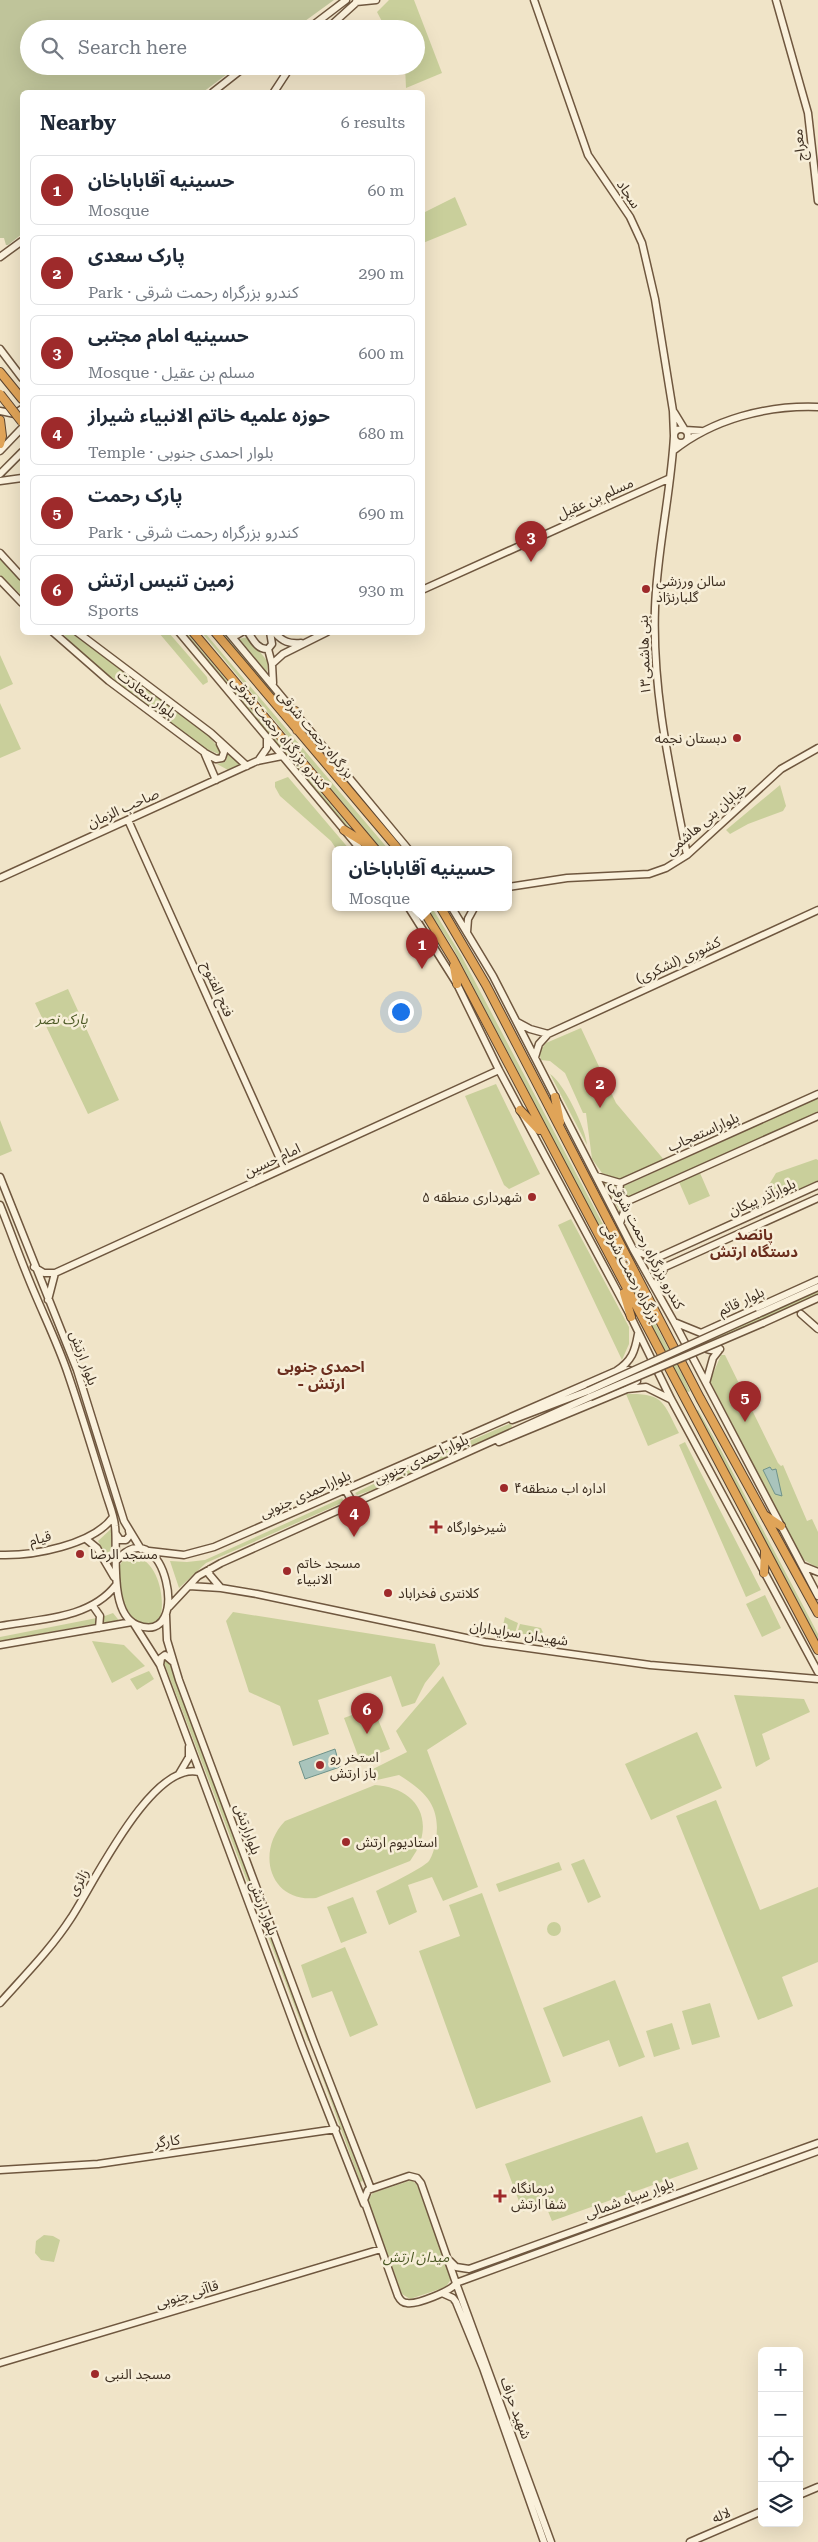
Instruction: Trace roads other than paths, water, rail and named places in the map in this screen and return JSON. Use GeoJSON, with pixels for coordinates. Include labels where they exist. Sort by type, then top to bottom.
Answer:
{"type":"FeatureCollection","features":[{"type":"Feature","properties":{"kind":"highway"},"geometry":{"type":"LineString","coordinates":[[0,372],[20,397]]}},
{"type":"Feature","properties":{"kind":"highway"},"geometry":{"type":"LineString","coordinates":[[0,394],[20,419]]}},
{"type":"Feature","properties":{"kind":"highway"},"geometry":{"type":"LineString","coordinates":[[0,420],[2,436],[0,444]]}},
{"type":"Feature","properties":{"kind":"highway","name":"بزرگراه رحمت شرقی"},"geometry":{"type":"LineString","coordinates":[[196,635],[373,846]]}},
{"type":"Feature","properties":{"kind":"highway","name":"بزرگراه رحمت شرقی"},"geometry":{"type":"LineString","coordinates":[[218,635],[396,846]]}},
{"type":"Feature","properties":{"kind":"highway"},"geometry":{"type":"LineString","coordinates":[[295,711],[297,730]]}},
{"type":"Feature","properties":{"kind":"highway"},"geometry":{"type":"LineString","coordinates":[[344,830],[370,846]]}},
{"type":"Feature","properties":{"kind":"highway","name":"بزرگراه رحمت شرقی"},"geometry":{"type":"LineString","coordinates":[[424,911],[452,959],[818,1650]]}},
{"type":"Feature","properties":{"kind":"highway","name":"بزرگراه رحمت شرقی"},"geometry":{"type":"LineString","coordinates":[[443,911],[486,985],[700,1398],[818,1613]]}},
{"type":"Feature","properties":{"kind":"highway"},"geometry":{"type":"LineString","coordinates":[[452,959],[456,984]]}},
{"type":"Feature","properties":{"kind":"highway"},"geometry":{"type":"LineString","coordinates":[[555,1097],[562,1132]]}},
{"type":"Feature","properties":{"kind":"highway"},"geometry":{"type":"LineString","coordinates":[[520,1110],[546,1137]]}},
{"type":"Feature","properties":{"kind":"highway"},"geometry":{"type":"LineString","coordinates":[[620,1279],[630,1317]]}},
{"type":"Feature","properties":{"kind":"highway"},"geometry":{"type":"LineString","coordinates":[[687,1404],[700,1398]]}},
{"type":"Feature","properties":{"kind":"highway"},"geometry":{"type":"LineString","coordinates":[[764,1514],[781,1526]]}},
{"type":"Feature","properties":{"kind":"highway"},"geometry":{"type":"LineString","coordinates":[[764,1573],[765,1549]]}},
{"type":"Feature","properties":{"kind":"main road"},"geometry":{"type":"LineString","coordinates":[[320,20],[346,0]]}},
{"type":"Feature","properties":{"kind":"main road"},"geometry":{"type":"LineString","coordinates":[[337,20],[358,1],[376,0]]}},
{"type":"Feature","properties":{"kind":"main road","name":"سجاد"},"geometry":{"type":"LineString","coordinates":[[534,0],[588,156],[630,217],[642,243],[655,299],[673,412],[674,436]]}},
{"type":"Feature","properties":{"kind":"main road","name":"معراج"},"geometry":{"type":"LineString","coordinates":[[776,0],[808,112],[818,202]]}},
{"type":"Feature","properties":{"kind":"main road"},"geometry":{"type":"LineString","coordinates":[[217,90],[234,75]]}},
{"type":"Feature","properties":{"kind":"main road"},"geometry":{"type":"LineString","coordinates":[[275,90],[285,75]]}},
{"type":"Feature","properties":{"kind":"main road"},"geometry":{"type":"LineString","coordinates":[[0,257],[20,242]]}},
{"type":"Feature","properties":{"kind":"main road"},"geometry":{"type":"LineString","coordinates":[[0,349],[20,375]]}},
{"type":"Feature","properties":{"kind":"main road"},"geometry":{"type":"LineString","coordinates":[[673,451],[702,432],[772,408],[818,407]]}},
{"type":"Feature","properties":{"kind":"main road"},"geometry":{"type":"LineString","coordinates":[[0,412],[15,414],[20,410]]}},
{"type":"Feature","properties":{"kind":"main road"},"geometry":{"type":"LineString","coordinates":[[673,412],[685,430],[688,437],[686,441]]}},
{"type":"Feature","properties":{"kind":"main road"},"geometry":{"type":"LineString","coordinates":[[0,451],[20,430]]}},
{"type":"Feature","properties":{"kind":"main road"},"geometry":{"type":"LineString","coordinates":[[686,441],[677,442],[674,436],[677,430],[702,432]]}},
{"type":"Feature","properties":{"kind":"main road","name":"بنی هاشمی۱۳"},"geometry":{"type":"LineString","coordinates":[[674,436],[656,581],[655,667],[661,723],[687,855]]}},
{"type":"Feature","properties":{"kind":"main road"},"geometry":{"type":"LineString","coordinates":[[0,474],[20,454]]}},
{"type":"Feature","properties":{"kind":"main road"},"geometry":{"type":"LineString","coordinates":[[0,481],[20,478]]}},
{"type":"Feature","properties":{"kind":"main road","name":"مسلم بن عقیل"},"geometry":{"type":"LineString","coordinates":[[425,589],[668,479]]}},
{"type":"Feature","properties":{"kind":"main road"},"geometry":{"type":"LineString","coordinates":[[0,553],[20,575]]}},
{"type":"Feature","properties":{"kind":"main road"},"geometry":{"type":"LineString","coordinates":[[0,580],[20,601]]}},
{"type":"Feature","properties":{"kind":"main road","name":"بلوار سعادت"},"geometry":{"type":"LineString","coordinates":[[56,635],[85,662],[204,752],[216,780]]}},
{"type":"Feature","properties":{"kind":"main road","name":"بلوار سعادت"},"geometry":{"type":"LineString","coordinates":[[81,635],[212,733],[248,766]]}},
{"type":"Feature","properties":{"kind":"main road","name":"کندرو بزرگراه رحمت شرقی"},"geometry":{"type":"LineString","coordinates":[[182,635],[358,846]]}},
{"type":"Feature","properties":{"kind":"main road","name":"کندرو بزرگراه رحمت شرقی"},"geometry":{"type":"LineString","coordinates":[[230,635],[406,846]]}},
{"type":"Feature","properties":{"kind":"main road"},"geometry":{"type":"LineString","coordinates":[[250,635],[260,648],[268,649]]}},
{"type":"Feature","properties":{"kind":"main road"},"geometry":{"type":"LineString","coordinates":[[268,649],[272,644],[270,635]]}},
{"type":"Feature","properties":{"kind":"main road"},"geometry":{"type":"LineString","coordinates":[[277,635],[284,642],[292,644],[310,642]]}},
{"type":"Feature","properties":{"kind":"main road"},"geometry":{"type":"LineString","coordinates":[[272,664],[283,654],[322,635]]}},
{"type":"Feature","properties":{"kind":"main road"},"geometry":{"type":"LineString","coordinates":[[268,649],[272,664],[272,682],[277,690]]}},
{"type":"Feature","properties":{"kind":"main road"},"geometry":{"type":"LineString","coordinates":[[204,752],[216,759],[224,756],[221,745],[212,733]]}},
{"type":"Feature","properties":{"kind":"main road"},"geometry":{"type":"LineString","coordinates":[[257,762],[267,748],[267,737]]}},
{"type":"Feature","properties":{"kind":"main road","name":"خیابان بنی هاشمی"},"geometry":{"type":"LineString","coordinates":[[512,886],[568,878],[650,874],[676,864],[781,769],[818,748]]}},
{"type":"Feature","properties":{"kind":"main road"},"geometry":{"type":"LineString","coordinates":[[257,762],[282,756]]}},
{"type":"Feature","properties":{"kind":"main road","name":"صاحب الزمان"},"geometry":{"type":"LineString","coordinates":[[0,878],[257,762]]}},
{"type":"Feature","properties":{"kind":"main road","name":"فتح الفتوح"},"geometry":{"type":"LineString","coordinates":[[128,820],[284,1168]]}},
{"type":"Feature","properties":{"kind":"main road","name":"کشوری (لشکری)"},"geometry":{"type":"LineString","coordinates":[[548,1034],[818,910]]}},
{"type":"Feature","properties":{"kind":"main road"},"geometry":{"type":"LineString","coordinates":[[411,911],[456,984],[498,1070],[630,1317],[671,1399],[818,1672]]}},
{"type":"Feature","properties":{"kind":"main road","name":"کندرو بزرگراه رحمت شرقی"},"geometry":{"type":"LineString","coordinates":[[454,911],[494,976],[633,1249],[674,1322],[818,1596]]}},
{"type":"Feature","properties":{"kind":"main road"},"geometry":{"type":"LineString","coordinates":[[467,932],[468,919],[472,911]]}},
{"type":"Feature","properties":{"kind":"main road"},"geometry":{"type":"LineString","coordinates":[[517,1022],[530,1029],[548,1034],[539,1044],[535,1057]]}},
{"type":"Feature","properties":{"kind":"main road","name":"امام حسین"},"geometry":{"type":"LineString","coordinates":[[55,1272],[498,1070]]}},
{"type":"Feature","properties":{"kind":"main road","name":"بلواراستعجاب"},"geometry":{"type":"LineString","coordinates":[[620,1183],[818,1094]]}},
{"type":"Feature","properties":{"kind":"main road"},"geometry":{"type":"LineString","coordinates":[[620,1223],[628,1201],[818,1116]]}},
{"type":"Feature","properties":{"kind":"main road"},"geometry":{"type":"LineString","coordinates":[[596,1176],[620,1183],[619,1195],[628,1201]]}},
{"type":"Feature","properties":{"kind":"main road","name":"بلوار ارتش"},"geometry":{"type":"LineString","coordinates":[[0,1177],[76,1370],[108,1475],[129,1531],[141,1549]]}},
{"type":"Feature","properties":{"kind":"main road","name":"بلوارآذر پیکان"},"geometry":{"type":"LineString","coordinates":[[659,1257],[817,1188]]}},
{"type":"Feature","properties":{"kind":"main road","name":"بلوارآذر پیکان"},"geometry":{"type":"LineString","coordinates":[[665,1267],[818,1198]]}},
{"type":"Feature","properties":{"kind":"main road","name":"بلوار ارتش"},"geometry":{"type":"LineString","coordinates":[[0,1205],[68,1373],[113,1517],[116,1533],[117,1560]]}},
{"type":"Feature","properties":{"kind":"main road"},"geometry":{"type":"LineString","coordinates":[[722,1228],[728,1239]]}},
{"type":"Feature","properties":{"kind":"main road"},"geometry":{"type":"LineString","coordinates":[[633,1249],[651,1257],[659,1257],[660,1264],[665,1267],[657,1282],[657,1293]]}},
{"type":"Feature","properties":{"kind":"main road"},"geometry":{"type":"LineString","coordinates":[[34,1267],[44,1272],[55,1272],[48,1300]]}},
{"type":"Feature","properties":{"kind":"main road","name":"بلوار قائم"},"geometry":{"type":"LineString","coordinates":[[674,1322],[696,1333],[708,1330],[818,1280]]}},
{"type":"Feature","properties":{"kind":"main road"},"geometry":{"type":"LineString","coordinates":[[487,1442],[818,1287]]}},
{"type":"Feature","properties":{"kind":"main road"},"geometry":{"type":"LineString","coordinates":[[485,1428],[589,1394],[818,1298]]}},
{"type":"Feature","properties":{"kind":"main road"},"geometry":{"type":"LineString","coordinates":[[801,1314],[818,1329]]}},
{"type":"Feature","properties":{"kind":"main road"},"geometry":{"type":"LineString","coordinates":[[706,1383],[713,1358],[720,1349],[709,1350],[702,1344],[701,1339],[708,1330]]}},
{"type":"Feature","properties":{"kind":"main road","name":"بلواراحمدی جنوبی"},"geometry":{"type":"LineString","coordinates":[[149,1551],[184,1555],[199,1552],[616,1371],[626,1365],[634,1355],[638,1333]]}},
{"type":"Feature","properties":{"kind":"main road"},"geometry":{"type":"LineString","coordinates":[[616,1371],[630,1370],[635,1374],[637,1381],[627,1389]]}},
{"type":"Feature","properties":{"kind":"main road","name":"بلوار احمدی جنوبی"},"geometry":{"type":"LineString","coordinates":[[169,1607],[189,1586],[210,1569],[487,1442],[496,1443],[519,1435],[627,1389],[646,1387],[671,1399]]}},
{"type":"Feature","properties":{"kind":"main road"},"geometry":{"type":"LineString","coordinates":[[345,1490],[352,1504]]}},
{"type":"Feature","properties":{"kind":"main road","name":"قیام"},"geometry":{"type":"LineString","coordinates":[[0,1555],[23,1556],[86,1539],[106,1526],[113,1517]]}},
{"type":"Feature","properties":{"kind":"main road"},"geometry":{"type":"LineString","coordinates":[[116,1533],[120,1540],[126,1540],[130,1535],[129,1531]]}},
{"type":"Feature","properties":{"kind":"main road"},"geometry":{"type":"LineString","coordinates":[[86,1539],[97,1548],[116,1581]]}},
{"type":"Feature","properties":{"kind":"main road"},"geometry":{"type":"LineString","coordinates":[[0,1645],[133,1623],[143,1627],[161,1622],[169,1607],[169,1595],[160,1566],[149,1551],[141,1549],[123,1554],[117,1560],[114,1569],[123,1608],[133,1623]]}},
{"type":"Feature","properties":{"kind":"main road"},"geometry":{"type":"LineString","coordinates":[[802,1566],[818,1572]]}},
{"type":"Feature","properties":{"kind":"main road"},"geometry":{"type":"LineString","coordinates":[[210,1569],[209,1574],[221,1588]]}},
{"type":"Feature","properties":{"kind":"main road"},"geometry":{"type":"LineString","coordinates":[[0,1626],[83,1611],[107,1598],[116,1581]]}},
{"type":"Feature","properties":{"kind":"main road","name":"شهیدان سرایداران"},"geometry":{"type":"LineString","coordinates":[[189,1586],[221,1588],[485,1642],[650,1665],[818,1679]]}},
{"type":"Feature","properties":{"kind":"main road"},"geometry":{"type":"LineString","coordinates":[[93,1606],[100,1616],[99,1628]]}},
{"type":"Feature","properties":{"kind":"main road","name":"بلوارارتش"},"geometry":{"type":"LineString","coordinates":[[166,1615],[167,1640],[173,1662],[314,2042],[371,2189]]}},
{"type":"Feature","properties":{"kind":"main road","name":"بلوار ارتش"},"geometry":{"type":"LineString","coordinates":[[133,1623],[160,1665],[302,2046],[364,2204]]}},
{"type":"Feature","properties":{"kind":"main road"},"geometry":{"type":"LineString","coordinates":[[160,1665],[161,1658],[165,1655],[173,1662]]}},
{"type":"Feature","properties":{"kind":"main road","name":"زائری"},"geometry":{"type":"LineString","coordinates":[[178,1776],[189,1757],[189,1745]]}},
{"type":"Feature","properties":{"kind":"main road","name":"زائری"},"geometry":{"type":"LineString","coordinates":[[0,2003],[71,1920],[142,1806],[165,1783],[190,1771],[199,1772]]}},
{"type":"Feature","properties":{"kind":"main road"},"geometry":{"type":"LineString","coordinates":[[302,2046],[314,2042]]}},
{"type":"Feature","properties":{"kind":"main road","name":"کارگر"},"geometry":{"type":"LineString","coordinates":[[0,2170],[98,2164],[336,2129]]}},
{"type":"Feature","properties":{"kind":"main road","name":"بلوار سپاه شمالی"},"geometry":{"type":"LineString","coordinates":[[469,2268],[818,2143]]}},
{"type":"Feature","properties":{"kind":"main road","name":"بلوار سپاه شمالی"},"geometry":{"type":"LineString","coordinates":[[456,2283],[818,2151]]}},
{"type":"Feature","properties":{"kind":"main road"},"geometry":{"type":"LineString","coordinates":[[792,2152],[796,2160]]}},
{"type":"Feature","properties":{"kind":"main road"},"geometry":{"type":"LineString","coordinates":[[406,2176],[417,2178],[421,2183],[450,2261],[456,2283],[451,2289],[413,2303],[402,2302],[398,2296],[364,2204],[364,2197],[371,2189],[406,2176]]}},
{"type":"Feature","properties":{"kind":"main road"},"geometry":{"type":"LineString","coordinates":[[594,2224],[597,2232]]}},
{"type":"Feature","properties":{"kind":"main road","name":"قاآنی جنوبی"},"geometry":{"type":"LineString","coordinates":[[0,2363],[381,2249]]}},
{"type":"Feature","properties":{"kind":"main road"},"geometry":{"type":"LineString","coordinates":[[450,2261],[456,2267],[469,2268],[467,2274],[472,2277]]}},
{"type":"Feature","properties":{"kind":"main road","name":"شهید حراف"},"geometry":{"type":"LineString","coordinates":[[456,2283],[467,2321],[551,2542]]}},
{"type":"Feature","properties":{"kind":"main road"},"geometry":{"type":"LineString","coordinates":[[441,2293],[449,2295],[456,2302],[467,2321],[544,2542]]}},
{"type":"Feature","properties":{"kind":"main road"},"geometry":{"type":"LineString","coordinates":[[803,2493],[818,2487]]}},
{"type":"Feature","properties":{"kind":"main road","name":"لاله"},"geometry":{"type":"LineString","coordinates":[[690,2542],[758,2513]]}},
{"type":"Feature","properties":{"kind":"water"},"geometry":{"type":"Polygon","coordinates":[[[770,1467],[772,1470],[776,1469],[782,1496],[775,1494],[763,1470],[770,1467]]]}},
{"type":"Feature","properties":{"kind":"water","name":"استخر رو باز ارتش"},"geometry":{"type":"Polygon","coordinates":[[[335,1749],[340,1767],[305,1779],[299,1762],[335,1749]]]}},
{"type":"Feature","properties":{"kind":"place","name":"حسینیه امام مجتبی"},"geometry":{"type":"Point","coordinates":[531,562]}},
{"type":"Feature","properties":{"kind":"place","name":"سالن ورزشی گلبارنژاد"},"geometry":{"type":"Point","coordinates":[646,589]}},
{"type":"Feature","properties":{"kind":"place","name":"دبستان نجمه"},"geometry":{"type":"Point","coordinates":[737,738]}},
{"type":"Feature","properties":{"kind":"place","name":"حسینیه آقاباباخان"},"geometry":{"type":"Point","coordinates":[422,969]}},
{"type":"Feature","properties":{"kind":"place","name":"پارک سعدی"},"geometry":{"type":"Point","coordinates":[600,1108]}},
{"type":"Feature","properties":{"kind":"place","name":"شهرداری منطقه ۵"},"geometry":{"type":"Point","coordinates":[532,1197]}},
{"type":"Feature","properties":{"kind":"place","name":"پارک رحمت"},"geometry":{"type":"Point","coordinates":[745,1422]}},
{"type":"Feature","properties":{"kind":"place","name":"اداره اب منطقه۴"},"geometry":{"type":"Point","coordinates":[504,1488]}},
{"type":"Feature","properties":{"kind":"place","name":"شیرخوارگاه"},"geometry":{"type":"Point","coordinates":[436,1527]}},
{"type":"Feature","properties":{"kind":"place","name":"حوزه علمیه خاتم الانبیاء شیراز"},"geometry":{"type":"Point","coordinates":[354,1537]}},
{"type":"Feature","properties":{"kind":"place","name":"مسجد الرضا"},"geometry":{"type":"Point","coordinates":[80,1554]}},
{"type":"Feature","properties":{"kind":"place","name":"مسجد خاتم الانبیاء"},"geometry":{"type":"Point","coordinates":[287,1571]}},
{"type":"Feature","properties":{"kind":"place","name":"کلانتری فخراباد"},"geometry":{"type":"Point","coordinates":[388,1593]}},
{"type":"Feature","properties":{"kind":"place","name":"زمین تنیس ارتش"},"geometry":{"type":"Point","coordinates":[367,1734]}},
{"type":"Feature","properties":{"kind":"place","name":"استخر رو باز ارتش"},"geometry":{"type":"Point","coordinates":[320,1765]}},
{"type":"Feature","properties":{"kind":"place","name":"استادیوم ارتش"},"geometry":{"type":"Point","coordinates":[346,1842]}},
{"type":"Feature","properties":{"kind":"place","name":"درمانگاه شفا ارتش"},"geometry":{"type":"Point","coordinates":[500,2196]}},
{"type":"Feature","properties":{"kind":"place","name":"مسجد النبی"},"geometry":{"type":"Point","coordinates":[95,2374]}},
{"type":"Feature","properties":{"kind":"district","name":"پانصد دستگاه ارتش"},"geometry":{"type":"Point","coordinates":[754,1244]}},
{"type":"Feature","properties":{"kind":"district","name":"احمدی جنوبی - ارتش"},"geometry":{"type":"Point","coordinates":[321,1376]}},
{"type":"Feature","properties":{"kind":"park label","name":"پارک نصر"},"geometry":{"type":"Point","coordinates":[62,1019]}},
{"type":"Feature","properties":{"kind":"park label","name":"میدان ارتش"},"geometry":{"type":"Point","coordinates":[416,2257]}}]}
